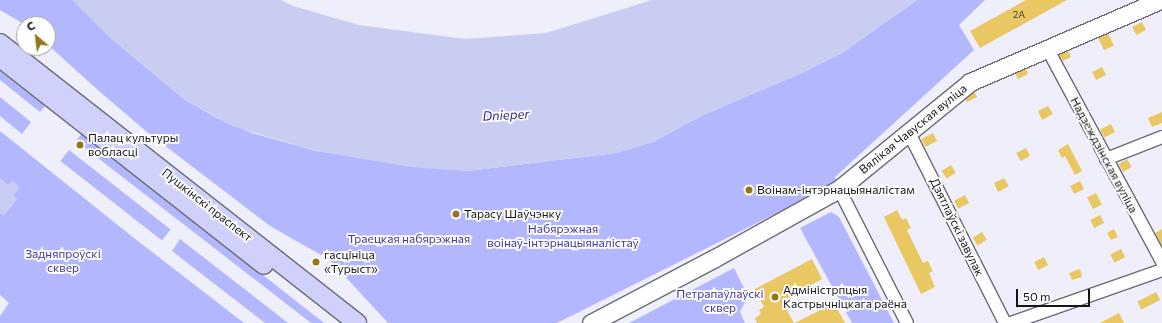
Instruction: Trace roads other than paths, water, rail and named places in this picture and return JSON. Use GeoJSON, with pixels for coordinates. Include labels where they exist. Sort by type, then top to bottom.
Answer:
{"type":"FeatureCollection","features":[{"type":"Feature","properties":{"kind":"main road","name":"Вялікая Чавуская вуліца"},"geometry":{"type":"LineString","coordinates":[[591,323],[713,259],[839,189],[908,131],[970,82],[1160,0]]}},
{"type":"Feature","properties":{"kind":"main road","name":"Пушкінскі праспект"},"geometry":{"type":"LineString","coordinates":[[0,43],[357,323]]}},
{"type":"Feature","properties":{"kind":"main road","name":"Пушкінскі праспект"},"geometry":{"type":"LineString","coordinates":[[0,58],[338,323]]}},
{"type":"Feature","properties":{"kind":"street","name":"Надзеждзінская вуліца"},"geometry":{"type":"LineString","coordinates":[[1047,48],[1162,262]]}},
{"type":"Feature","properties":{"kind":"street","name":"Дзятлаўскі завулак"},"geometry":{"type":"LineString","coordinates":[[908,131],[1005,323]]}},
{"type":"Feature","properties":{"kind":"street"},"geometry":{"type":"LineString","coordinates":[[1106,159],[1162,137]]}},
{"type":"Feature","properties":{"kind":"street"},"geometry":{"type":"LineString","coordinates":[[839,189],[907,323]]}},
{"type":"Feature","properties":{"kind":"street"},"geometry":{"type":"LineString","coordinates":[[1011,323],[1162,270]]}},
{"type":"Feature","properties":{"kind":"water","name":"Dnieper"},"geometry":{"type":"Polygon","coordinates":[[[73,0],[281,0],[293,6],[359,25],[465,39],[546,33],[652,0],[917,0],[842,53],[804,72],[703,115],[653,142],[616,153],[467,171],[411,167],[316,151],[232,126],[184,99],[112,39],[73,0]]]}},
{"type":"Feature","properties":{"kind":"water"},"geometry":{"type":"Polygon","coordinates":[[[0,178],[8,185],[12,181],[20,187],[14,195],[17,199],[4,216],[0,213],[0,178]]]}},
{"type":"Feature","properties":{"kind":"place","name":"Палац культуры вобласці"},"geometry":{"type":"Point","coordinates":[80,145]}},
{"type":"Feature","properties":{"kind":"place","name":"Воінам-інтэрнацыяналістам"},"geometry":{"type":"Point","coordinates":[749,190]}},
{"type":"Feature","properties":{"kind":"place","name":"Тарасу Шаўчэнку"},"geometry":{"type":"Point","coordinates":[456,214]}},
{"type":"Feature","properties":{"kind":"place","name":"гасцініца «Турыст»"},"geometry":{"type":"Point","coordinates":[316,262]}},
{"type":"Feature","properties":{"kind":"place","name":"Адміністрпцыя Кастрычніцкага раёна"},"geometry":{"type":"Point","coordinates":[775,297]}},
{"type":"Feature","properties":{"kind":"park label","name":"Набярэжная воінаў-інтэрнацыяналістаў"},"geometry":{"type":"Point","coordinates":[563,236]}},
{"type":"Feature","properties":{"kind":"park label","name":"Траецкая набярэжная"},"geometry":{"type":"Point","coordinates":[409,239]}},
{"type":"Feature","properties":{"kind":"park label","name":"Задняпроўскі сквер"},"geometry":{"type":"Point","coordinates":[63,261]}},
{"type":"Feature","properties":{"kind":"park label","name":"Петрапаўлаўскі сквер"},"geometry":{"type":"Point","coordinates":[720,301]}}]}
